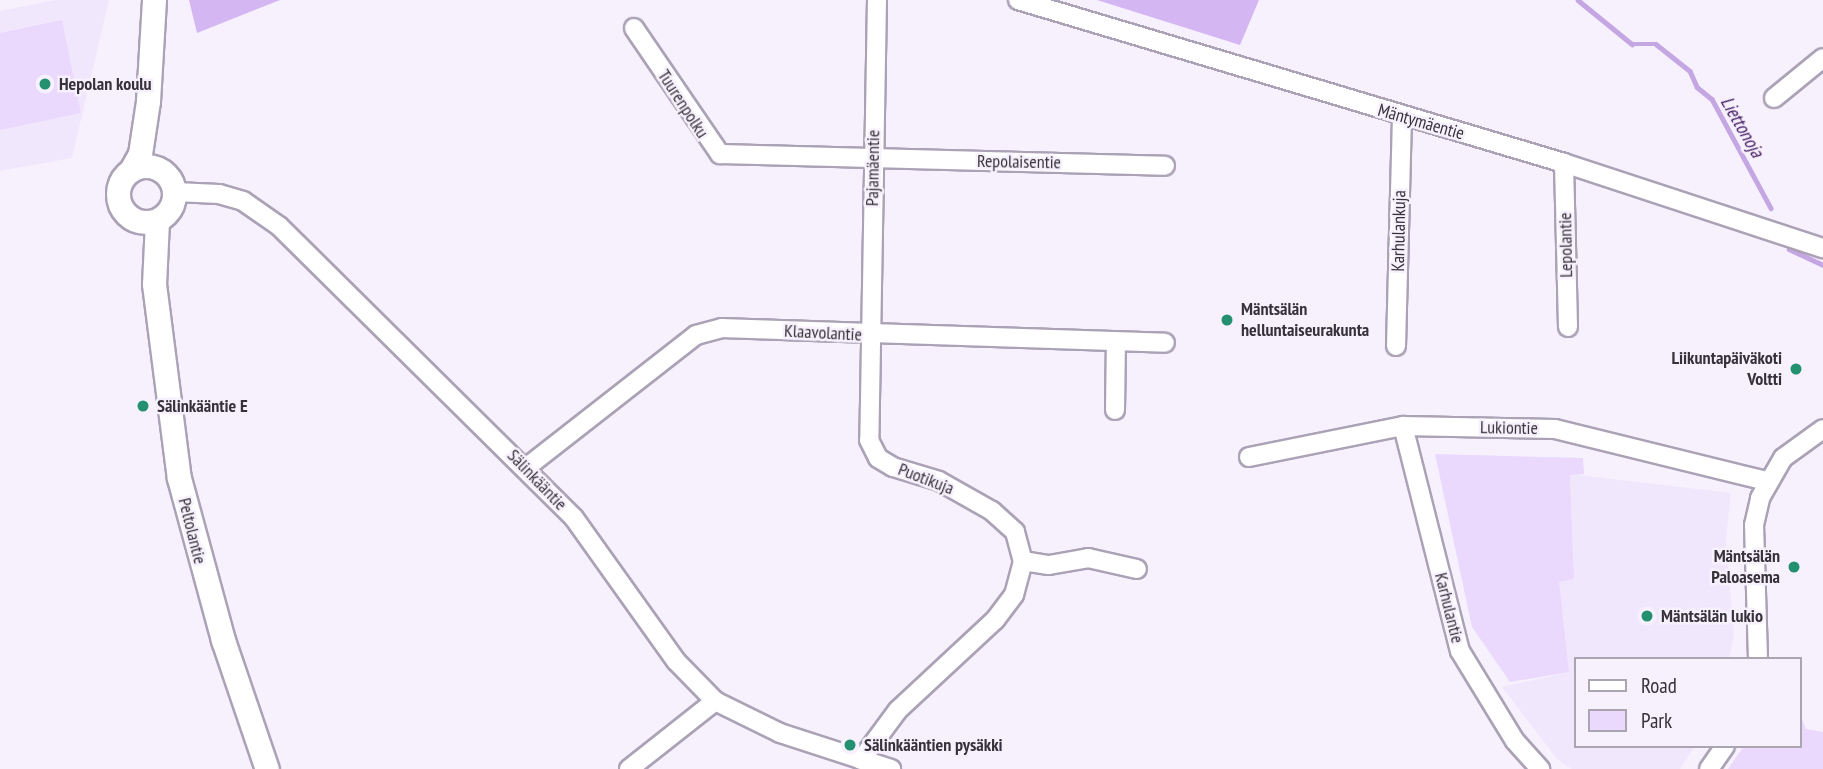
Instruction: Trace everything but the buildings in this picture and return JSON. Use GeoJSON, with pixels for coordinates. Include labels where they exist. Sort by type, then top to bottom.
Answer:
{"type":"FeatureCollection","features":[{"type":"Feature","properties":{"kind":"main road"},"geometry":{"type":"LineString","coordinates":[[148,101],[156,156],[175,192],[171,210],[147,222],[118,201],[120,183],[140,154],[148,101],[154,0]]}},
{"type":"Feature","properties":{"kind":"main road"},"geometry":{"type":"LineString","coordinates":[[131,170],[147,166],[163,171]]}},
{"type":"Feature","properties":{"kind":"main road","name":"Peltolantie"},"geometry":{"type":"LineString","coordinates":[[147,222],[179,478],[223,640],[267,769]]}},
{"type":"Feature","properties":{"kind":"street","name":"Pajamäentie"},"geometry":{"type":"LineString","coordinates":[[870,336],[877,0]]}},
{"type":"Feature","properties":{"kind":"street","name":"Mäntymäentie"},"geometry":{"type":"LineString","coordinates":[[1018,0],[1402,117],[1564,163],[1823,248]]}},
{"type":"Feature","properties":{"kind":"street","name":"Tuurenpolku"},"geometry":{"type":"LineString","coordinates":[[635,28],[720,154],[873,159]]}},
{"type":"Feature","properties":{"kind":"street"},"geometry":{"type":"LineString","coordinates":[[1774,98],[1823,58]]}},
{"type":"Feature","properties":{"kind":"street","name":"Karhulankuja"},"geometry":{"type":"LineString","coordinates":[[1396,346],[1402,117]]}},
{"type":"Feature","properties":{"kind":"street","name":"Repolaisentie"},"geometry":{"type":"LineString","coordinates":[[873,159],[1165,166]]}},
{"type":"Feature","properties":{"kind":"street","name":"Lepolantie"},"geometry":{"type":"LineString","coordinates":[[1564,163],[1568,327]]}},
{"type":"Feature","properties":{"kind":"street","name":"Sälinkääntie"},"geometry":{"type":"LineString","coordinates":[[175,192],[219,194],[261,211],[527,467],[574,518],[676,662],[715,701],[780,733],[891,769]]}},
{"type":"Feature","properties":{"kind":"street","name":"Klaavolantie"},"geometry":{"type":"LineString","coordinates":[[527,467],[696,335],[722,328],[870,336],[1165,343]]}},
{"type":"Feature","properties":{"kind":"street","name":"Puotikuja"},"geometry":{"type":"LineString","coordinates":[[870,336],[869,440],[878,458],[939,481],[992,511],[1014,532],[1023,561]]}},
{"type":"Feature","properties":{"kind":"street"},"geometry":{"type":"LineString","coordinates":[[1115,410],[1116,342]]}},
{"type":"Feature","properties":{"kind":"street","name":"Lukiontie"},"geometry":{"type":"LineString","coordinates":[[1249,457],[1403,426],[1555,429],[1766,481]]}},
{"type":"Feature","properties":{"kind":"street","name":"Karhulantie"},"geometry":{"type":"LineString","coordinates":[[1403,426],[1460,651],[1515,741],[1540,769]]}},
{"type":"Feature","properties":{"kind":"street"},"geometry":{"type":"LineString","coordinates":[[1758,657],[1754,525],[1766,481],[1783,458],[1823,429]]}},
{"type":"Feature","properties":{"kind":"street"},"geometry":{"type":"LineString","coordinates":[[861,760],[898,710],[995,620],[1014,595],[1023,561],[1049,565],[1088,558],[1137,569]]}},
{"type":"Feature","properties":{"kind":"street"},"geometry":{"type":"LineString","coordinates":[[629,769],[715,701]]}},
{"type":"Feature","properties":{"kind":"street"},"geometry":{"type":"LineString","coordinates":[[1709,769],[1724,748]]}},
{"type":"Feature","properties":{"kind":"shaded area","name":"Hepolan koulu"},"geometry":{"type":"Polygon","coordinates":[[[55,0],[109,0],[72,158],[0,171],[0,11],[55,0]]]}},
{"type":"Feature","properties":{"kind":"shaded area"},"geometry":{"type":"Polygon","coordinates":[[[189,0],[280,0],[197,33],[189,0]]]}},
{"type":"Feature","properties":{"kind":"shaded area"},"geometry":{"type":"Polygon","coordinates":[[[1097,0],[1259,0],[1240,45],[1097,0]]]}},
{"type":"Feature","properties":{"kind":"shaded area","name":"Mäntsälän lukio"},"geometry":{"type":"Polygon","coordinates":[[[1570,474],[1731,493],[1726,539],[1734,635],[1729,657],[1574,657],[1574,748],[1694,748],[1680,769],[1572,769],[1557,759],[1502,687],[1569,672],[1558,581],[1574,579],[1570,474]]]}},
{"type":"Feature","properties":{"kind":"green space"},"geometry":{"type":"Polygon","coordinates":[[[62,20],[81,113],[0,130],[0,33],[62,20]]]}},
{"type":"Feature","properties":{"kind":"green space"},"geometry":{"type":"Polygon","coordinates":[[[1435,454],[1583,458],[1584,474],[1570,475],[1574,579],[1559,582],[1569,672],[1510,682],[1472,627],[1435,454]]]}},
{"type":"Feature","properties":{"kind":"green space"},"geometry":{"type":"Polygon","coordinates":[[[1802,719],[1806,729],[1823,732],[1823,769],[1728,769],[1743,748],[1802,748],[1802,719]]]}},
{"type":"Feature","properties":{"kind":"waterway","name":"Liettonoja"},"geometry":{"type":"LineString","coordinates":[[1578,0],[1632,44],[1656,44],[1690,71],[1697,87],[1712,99],[1771,208]]}},
{"type":"Feature","properties":{"kind":"waterway","name":"Liettonoja"},"geometry":{"type":"LineString","coordinates":[[1789,249],[1823,265]]}},
{"type":"Feature","properties":{"kind":"place","name":"Hepolan koulu"},"geometry":{"type":"Point","coordinates":[45,84]}},
{"type":"Feature","properties":{"kind":"place","name":"Mäntsälän helluntaiseurakunta"},"geometry":{"type":"Point","coordinates":[1227,320]}},
{"type":"Feature","properties":{"kind":"place","name":"Liikuntapäiväkoti Voltti"},"geometry":{"type":"Point","coordinates":[1796,369]}},
{"type":"Feature","properties":{"kind":"place","name":"Sälinkääntie E"},"geometry":{"type":"Point","coordinates":[143,406]}},
{"type":"Feature","properties":{"kind":"place","name":"Mäntsälän Paloasema"},"geometry":{"type":"Point","coordinates":[1794,567]}},
{"type":"Feature","properties":{"kind":"place","name":"Mäntsälän lukio"},"geometry":{"type":"Point","coordinates":[1647,616]}},
{"type":"Feature","properties":{"kind":"place","name":"Sälinkääntien pysäkki"},"geometry":{"type":"Point","coordinates":[850,745]}}]}
